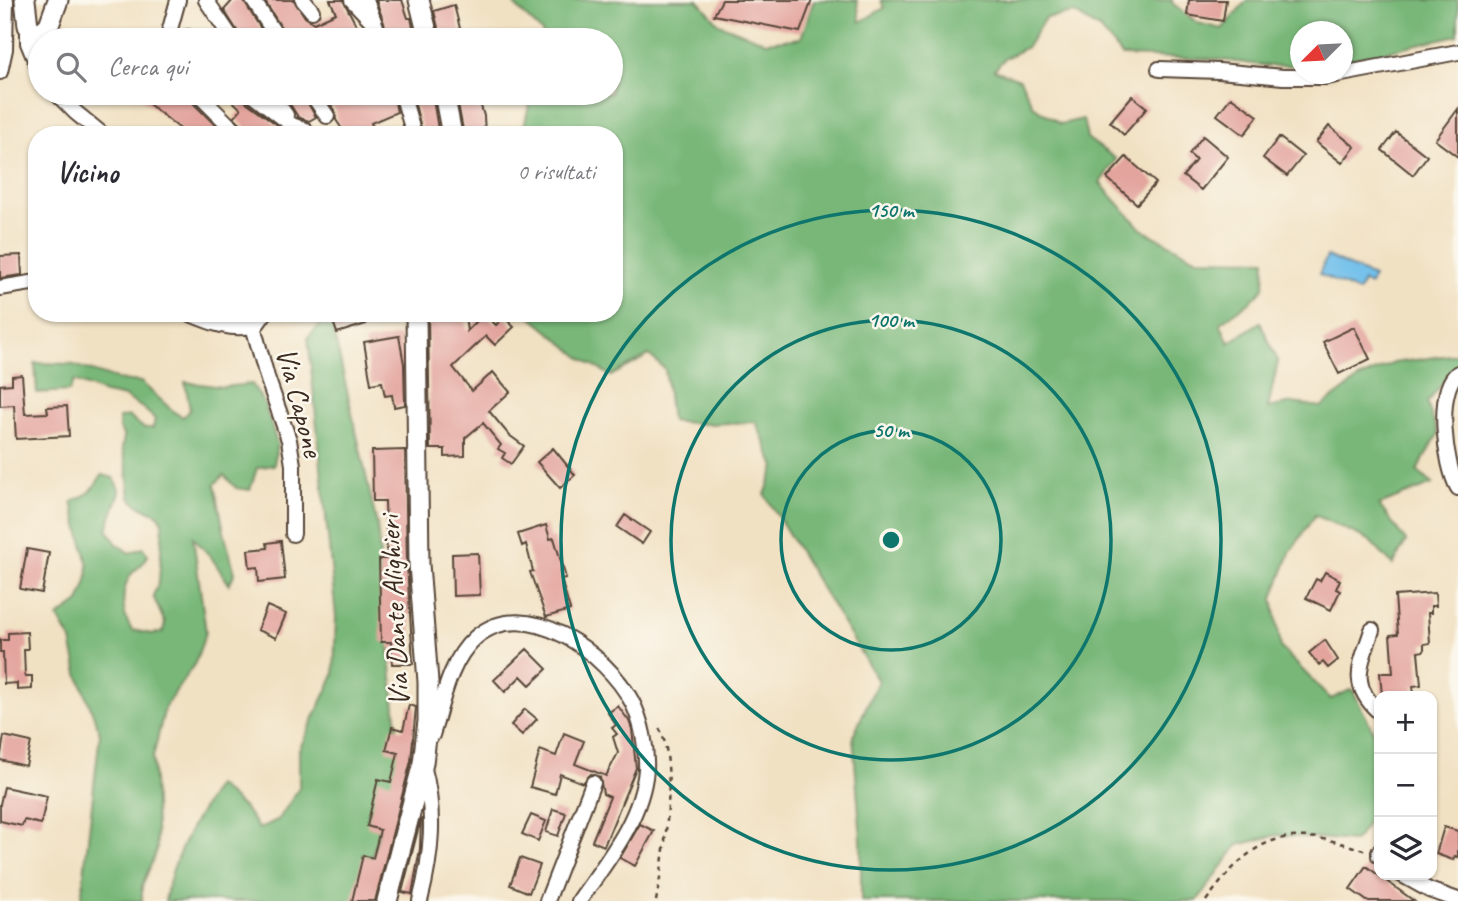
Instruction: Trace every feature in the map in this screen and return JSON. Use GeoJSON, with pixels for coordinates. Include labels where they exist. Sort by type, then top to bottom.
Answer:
{"type":"FeatureCollection","features":[{"type":"Feature","properties":{"kind":"main road"},"geometry":{"type":"LineString","coordinates":[[25,0],[28,26]]}},
{"type":"Feature","properties":{"kind":"main road"},"geometry":{"type":"LineString","coordinates":[[45,28],[58,0]]}},
{"type":"Feature","properties":{"kind":"main road"},"geometry":{"type":"LineString","coordinates":[[419,0],[426,28]]}},
{"type":"Feature","properties":{"kind":"main road"},"geometry":{"type":"LineString","coordinates":[[446,105],[450,126]]}},
{"type":"Feature","properties":{"kind":"main road","name":"Via Dante Alighieri"},"geometry":{"type":"LineString","coordinates":[[387,901],[423,763],[428,732],[429,695],[419,564],[416,322]]}},
{"type":"Feature","properties":{"kind":"street"},"geometry":{"type":"LineString","coordinates":[[0,72],[5,49],[6,0]]}},
{"type":"Feature","properties":{"kind":"street"},"geometry":{"type":"LineString","coordinates":[[170,28],[178,0]]}},
{"type":"Feature","properties":{"kind":"street"},"geometry":{"type":"LineString","coordinates":[[206,0],[225,28]]}},
{"type":"Feature","properties":{"kind":"street"},"geometry":{"type":"LineString","coordinates":[[253,0],[271,28]]}},
{"type":"Feature","properties":{"kind":"street"},"geometry":{"type":"LineString","coordinates":[[352,0],[373,23]]}},
{"type":"Feature","properties":{"kind":"street"},"geometry":{"type":"LineString","coordinates":[[366,0],[375,28]]}},
{"type":"Feature","properties":{"kind":"street"},"geometry":{"type":"LineString","coordinates":[[1158,69],[1326,77],[1458,52]]}},
{"type":"Feature","properties":{"kind":"street"},"geometry":{"type":"LineString","coordinates":[[68,105],[92,126]]}},
{"type":"Feature","properties":{"kind":"street"},"geometry":{"type":"LineString","coordinates":[[209,105],[230,126]]}},
{"type":"Feature","properties":{"kind":"street"},"geometry":{"type":"LineString","coordinates":[[267,105],[295,126]]}},
{"type":"Feature","properties":{"kind":"street"},"geometry":{"type":"LineString","coordinates":[[280,105],[296,126]]}},
{"type":"Feature","properties":{"kind":"street"},"geometry":{"type":"LineString","coordinates":[[319,105],[327,116]]}},
{"type":"Feature","properties":{"kind":"street"},"geometry":{"type":"LineString","coordinates":[[405,105],[411,126]]}},
{"type":"Feature","properties":{"kind":"street"},"geometry":{"type":"LineString","coordinates":[[0,288],[28,283]]}},
{"type":"Feature","properties":{"kind":"street"},"geometry":{"type":"LineString","coordinates":[[216,322],[228,326],[253,326],[259,322]]}},
{"type":"Feature","properties":{"kind":"street","name":"Via Capone"},"geometry":{"type":"LineString","coordinates":[[253,326],[289,440],[293,466],[293,534]]}},
{"type":"Feature","properties":{"kind":"street"},"geometry":{"type":"LineString","coordinates":[[1458,373],[1448,386],[1445,409],[1449,465],[1458,488]]}},
{"type":"Feature","properties":{"kind":"street"},"geometry":{"type":"LineString","coordinates":[[420,901],[432,827],[431,795],[423,763],[458,661],[469,643],[489,628],[504,623],[542,627],[570,639],[595,656],[626,693],[643,732],[646,771],[640,799],[625,831],[579,901]]}},
{"type":"Feature","properties":{"kind":"street"},"geometry":{"type":"LineString","coordinates":[[1372,630],[1358,677],[1364,696],[1374,707]]}},
{"type":"Feature","properties":{"kind":"street"},"geometry":{"type":"LineString","coordinates":[[547,901],[593,782]]}},
{"type":"Feature","properties":{"kind":"street"},"geometry":{"type":"LineString","coordinates":[[1411,880],[1429,890],[1458,900]]}},
{"type":"Feature","properties":{"kind":"path"},"geometry":{"type":"LineString","coordinates":[[655,723],[662,731],[669,775],[666,840],[656,901]]}},
{"type":"Feature","properties":{"kind":"path"},"geometry":{"type":"LineString","coordinates":[[1206,901],[1239,860],[1273,840],[1284,837],[1319,839],[1374,854]]}},
{"type":"Feature","properties":{"kind":"green space"},"geometry":{"type":"Polygon","coordinates":[[[516,0],[698,0],[719,24],[766,42],[801,38],[814,0],[857,0],[860,22],[884,8],[881,0],[1172,0],[1172,3],[1198,23],[1222,29],[1247,0],[1458,0],[1458,35],[1353,59],[1353,21],[1290,21],[1290,65],[1269,66],[1214,59],[1122,56],[1101,30],[1074,13],[1045,18],[1027,47],[1005,58],[994,70],[1020,79],[1033,106],[1061,124],[1083,119],[1087,138],[1116,159],[1100,183],[1141,229],[1197,259],[1265,260],[1264,288],[1220,323],[1229,343],[1260,322],[1278,361],[1268,408],[1292,403],[1321,407],[1360,378],[1394,363],[1458,354],[1458,384],[1445,380],[1427,403],[1438,434],[1417,471],[1433,484],[1379,505],[1406,541],[1393,565],[1369,540],[1315,515],[1290,553],[1273,598],[1281,648],[1331,699],[1352,689],[1374,733],[1374,813],[1357,839],[1353,841],[1277,835],[1238,845],[1197,901],[861,901],[861,840],[853,736],[878,681],[765,495],[775,467],[756,422],[705,424],[671,421],[665,369],[649,355],[611,376],[580,357],[537,322],[623,322],[623,126],[524,126],[529,105],[623,105],[623,28],[538,28],[515,6],[516,0]]]}},
{"type":"Feature","properties":{"kind":"green space"},"geometry":{"type":"Polygon","coordinates":[[[323,322],[332,322],[377,525],[400,758],[359,901],[165,901],[178,855],[217,785],[245,809],[259,829],[279,819],[299,788],[299,750],[334,675],[336,617],[308,337],[323,322]]]}},
{"type":"Feature","properties":{"kind":"green space"},"geometry":{"type":"Polygon","coordinates":[[[35,363],[71,364],[119,380],[141,382],[183,417],[190,410],[185,382],[222,387],[252,384],[264,403],[277,443],[274,465],[257,468],[250,490],[236,488],[224,475],[215,484],[235,573],[229,584],[211,557],[193,537],[206,632],[195,663],[165,707],[153,757],[157,850],[142,886],[142,901],[81,901],[100,733],[78,674],[71,640],[58,617],[79,602],[87,581],[88,564],[72,502],[90,492],[102,475],[114,478],[120,492],[107,529],[117,544],[129,553],[143,548],[148,555],[127,582],[124,596],[126,618],[132,630],[152,634],[163,632],[165,623],[153,596],[159,581],[163,524],[159,515],[130,498],[122,448],[124,437],[119,427],[119,418],[128,416],[144,428],[153,428],[155,419],[125,397],[105,393],[74,381],[69,391],[37,393],[35,363]]]}},
{"type":"Feature","properties":{"kind":"water"},"geometry":{"type":"Polygon","coordinates":[[[1327,256],[1373,277],[1370,285],[1363,282],[1358,292],[1319,274],[1327,256]]]}},
{"type":"Feature","properties":{"kind":"building"},"geometry":{"type":"Polygon","coordinates":[[[233,0],[243,0],[260,28],[235,28],[224,10],[233,0]]]}},
{"type":"Feature","properties":{"kind":"building"},"geometry":{"type":"Polygon","coordinates":[[[264,0],[294,0],[305,17],[314,23],[336,13],[330,0],[343,0],[358,28],[282,28],[264,0]]]}},
{"type":"Feature","properties":{"kind":"building"},"geometry":{"type":"Polygon","coordinates":[[[376,0],[402,0],[413,28],[386,28],[376,0]]]}},
{"type":"Feature","properties":{"kind":"building"},"geometry":{"type":"Polygon","coordinates":[[[722,0],[812,0],[800,32],[714,15],[722,0]]]}},
{"type":"Feature","properties":{"kind":"building"},"geometry":{"type":"Polygon","coordinates":[[[1189,0],[1226,0],[1223,21],[1187,15],[1189,0]]]}},
{"type":"Feature","properties":{"kind":"building"},"geometry":{"type":"Polygon","coordinates":[[[454,5],[460,28],[438,28],[434,11],[454,5]]]}},
{"type":"Feature","properties":{"kind":"building"},"geometry":{"type":"Polygon","coordinates":[[[1132,96],[1147,108],[1124,135],[1110,122],[1132,96]]]}},
{"type":"Feature","properties":{"kind":"building"},"geometry":{"type":"Polygon","coordinates":[[[1231,97],[1258,116],[1244,135],[1217,115],[1231,97]]]}},
{"type":"Feature","properties":{"kind":"building"},"geometry":{"type":"Polygon","coordinates":[[[150,105],[195,105],[216,126],[177,126],[150,105]]]}},
{"type":"Feature","properties":{"kind":"building"},"geometry":{"type":"Polygon","coordinates":[[[237,105],[250,105],[279,126],[244,126],[234,117],[241,109],[237,105]]]}},
{"type":"Feature","properties":{"kind":"building"},"geometry":{"type":"Polygon","coordinates":[[[290,105],[309,105],[316,117],[309,121],[298,117],[290,105]]]}},
{"type":"Feature","properties":{"kind":"building"},"geometry":{"type":"Polygon","coordinates":[[[331,105],[396,105],[397,112],[371,123],[372,126],[340,126],[331,105]]]}},
{"type":"Feature","properties":{"kind":"building"},"geometry":{"type":"Polygon","coordinates":[[[415,105],[434,105],[438,126],[421,126],[415,105]]]}},
{"type":"Feature","properties":{"kind":"building"},"geometry":{"type":"Polygon","coordinates":[[[458,105],[481,105],[485,126],[462,126],[458,105]]]}},
{"type":"Feature","properties":{"kind":"building"},"geometry":{"type":"Polygon","coordinates":[[[1458,109],[1458,157],[1435,140],[1458,109]]]}},
{"type":"Feature","properties":{"kind":"building"},"geometry":{"type":"Polygon","coordinates":[[[1329,126],[1355,147],[1342,163],[1316,142],[1329,126]]]}},
{"type":"Feature","properties":{"kind":"building"},"geometry":{"type":"Polygon","coordinates":[[[1396,132],[1427,156],[1413,175],[1382,150],[1396,132]]]}},
{"type":"Feature","properties":{"kind":"building"},"geometry":{"type":"Polygon","coordinates":[[[1203,136],[1228,157],[1201,190],[1183,176],[1196,160],[1189,154],[1203,136]]]}},
{"type":"Feature","properties":{"kind":"building"},"geometry":{"type":"Polygon","coordinates":[[[1279,137],[1303,156],[1287,176],[1263,158],[1279,137]]]}},
{"type":"Feature","properties":{"kind":"building"},"geometry":{"type":"Polygon","coordinates":[[[1126,157],[1156,183],[1137,204],[1107,178],[1126,157]]]}},
{"type":"Feature","properties":{"kind":"building"},"geometry":{"type":"Polygon","coordinates":[[[21,255],[22,275],[0,278],[0,256],[21,255]]]}},
{"type":"Feature","properties":{"kind":"building"},"geometry":{"type":"Polygon","coordinates":[[[333,322],[365,322],[366,324],[337,333],[333,322]]]}},
{"type":"Feature","properties":{"kind":"building"},"geometry":{"type":"Polygon","coordinates":[[[428,322],[466,322],[467,331],[476,322],[493,322],[496,325],[499,322],[509,322],[514,327],[495,345],[486,336],[453,367],[472,391],[493,372],[510,392],[489,411],[509,435],[524,446],[511,464],[502,458],[505,453],[498,449],[501,445],[483,423],[465,438],[465,456],[445,457],[445,449],[430,449],[428,322]]]}},
{"type":"Feature","properties":{"kind":"building"},"geometry":{"type":"Polygon","coordinates":[[[1354,327],[1370,359],[1339,374],[1323,342],[1354,327]]]}},
{"type":"Feature","properties":{"kind":"building"},"geometry":{"type":"Polygon","coordinates":[[[399,336],[404,364],[405,405],[394,407],[392,395],[385,396],[382,382],[371,384],[364,342],[399,336]]]}},
{"type":"Feature","properties":{"kind":"building"},"geometry":{"type":"Polygon","coordinates":[[[22,375],[25,414],[48,413],[47,407],[67,406],[69,436],[16,439],[14,405],[0,406],[0,385],[12,384],[12,376],[22,375]]]}},
{"type":"Feature","properties":{"kind":"building"},"geometry":{"type":"Polygon","coordinates":[[[553,448],[575,475],[560,488],[537,462],[553,448]]]}},
{"type":"Feature","properties":{"kind":"building"},"geometry":{"type":"Polygon","coordinates":[[[405,450],[407,564],[413,664],[392,664],[391,642],[381,642],[379,559],[387,559],[385,501],[373,501],[372,451],[405,450]]]}},
{"type":"Feature","properties":{"kind":"building"},"geometry":{"type":"Polygon","coordinates":[[[625,515],[650,532],[642,544],[617,527],[625,515]]]}},
{"type":"Feature","properties":{"kind":"building"},"geometry":{"type":"Polygon","coordinates":[[[546,525],[550,539],[554,538],[566,578],[561,579],[570,610],[546,617],[530,572],[533,571],[526,544],[522,546],[518,534],[546,525]]]}},
{"type":"Feature","properties":{"kind":"building"},"geometry":{"type":"Polygon","coordinates":[[[281,541],[285,579],[259,582],[258,567],[250,568],[248,550],[268,548],[267,543],[281,541]]]}},
{"type":"Feature","properties":{"kind":"building"},"geometry":{"type":"Polygon","coordinates":[[[27,549],[49,553],[42,593],[20,589],[27,549]]]}},
{"type":"Feature","properties":{"kind":"building"},"geometry":{"type":"Polygon","coordinates":[[[478,553],[480,595],[453,596],[452,554],[478,553]]]}},
{"type":"Feature","properties":{"kind":"building"},"geometry":{"type":"Polygon","coordinates":[[[1325,572],[1340,580],[1336,589],[1340,591],[1331,610],[1306,598],[1316,579],[1320,581],[1325,572]]]}},
{"type":"Feature","properties":{"kind":"building"},"geometry":{"type":"Polygon","coordinates":[[[1435,593],[1436,606],[1431,606],[1431,613],[1428,613],[1430,643],[1424,644],[1424,651],[1418,652],[1421,685],[1413,686],[1414,691],[1382,691],[1380,673],[1393,673],[1390,635],[1398,634],[1395,596],[1435,593]]]}},
{"type":"Feature","properties":{"kind":"building"},"geometry":{"type":"Polygon","coordinates":[[[267,606],[286,614],[276,638],[257,630],[267,606]]]}},
{"type":"Feature","properties":{"kind":"building"},"geometry":{"type":"Polygon","coordinates":[[[27,632],[28,649],[24,649],[25,676],[32,676],[32,689],[17,690],[17,683],[4,684],[0,640],[8,640],[8,633],[27,632]]]}},
{"type":"Feature","properties":{"kind":"building"},"geometry":{"type":"Polygon","coordinates":[[[1325,640],[1338,660],[1328,668],[1323,662],[1319,665],[1309,653],[1325,640]]]}},
{"type":"Feature","properties":{"kind":"building"},"geometry":{"type":"Polygon","coordinates":[[[527,649],[547,669],[530,685],[521,676],[505,692],[494,680],[527,649]]]}},
{"type":"Feature","properties":{"kind":"building"},"geometry":{"type":"Polygon","coordinates":[[[409,705],[416,707],[411,761],[375,901],[352,901],[363,855],[373,858],[380,830],[367,826],[378,779],[391,782],[398,753],[386,750],[392,727],[403,730],[409,705]]]}},
{"type":"Feature","properties":{"kind":"building"},"geometry":{"type":"Polygon","coordinates":[[[618,706],[632,729],[636,768],[604,846],[592,841],[610,797],[603,794],[600,777],[591,774],[583,783],[560,774],[555,794],[530,787],[540,750],[556,756],[564,733],[584,741],[575,764],[606,776],[618,753],[613,737],[617,734],[612,728],[616,725],[608,713],[618,706]]]}},
{"type":"Feature","properties":{"kind":"building"},"geometry":{"type":"Polygon","coordinates":[[[525,709],[537,719],[522,735],[511,725],[525,709]]]}},
{"type":"Feature","properties":{"kind":"building"},"geometry":{"type":"Polygon","coordinates":[[[4,736],[31,742],[26,766],[0,760],[4,736]]]}},
{"type":"Feature","properties":{"kind":"building"},"geometry":{"type":"Polygon","coordinates":[[[4,787],[47,796],[41,824],[24,820],[22,826],[0,821],[4,787]]]}},
{"type":"Feature","properties":{"kind":"building"},"geometry":{"type":"Polygon","coordinates":[[[553,809],[566,813],[558,836],[546,832],[553,809]]]}},
{"type":"Feature","properties":{"kind":"building"},"geometry":{"type":"Polygon","coordinates":[[[531,815],[546,821],[538,841],[522,834],[531,815]]]}},
{"type":"Feature","properties":{"kind":"building"},"geometry":{"type":"Polygon","coordinates":[[[421,818],[420,849],[412,894],[402,892],[421,818]]]}},
{"type":"Feature","properties":{"kind":"building"},"geometry":{"type":"Polygon","coordinates":[[[640,824],[654,831],[635,866],[620,858],[640,824]]]}},
{"type":"Feature","properties":{"kind":"building"},"geometry":{"type":"Polygon","coordinates":[[[1444,827],[1458,831],[1458,857],[1455,856],[1453,860],[1437,854],[1444,827]]]}},
{"type":"Feature","properties":{"kind":"building"},"geometry":{"type":"Polygon","coordinates":[[[520,858],[540,865],[529,893],[510,885],[520,858]]]}},
{"type":"Feature","properties":{"kind":"building"},"geometry":{"type":"Polygon","coordinates":[[[1366,866],[1374,872],[1374,880],[1385,880],[1414,901],[1367,901],[1350,889],[1366,866]]]}}]}
